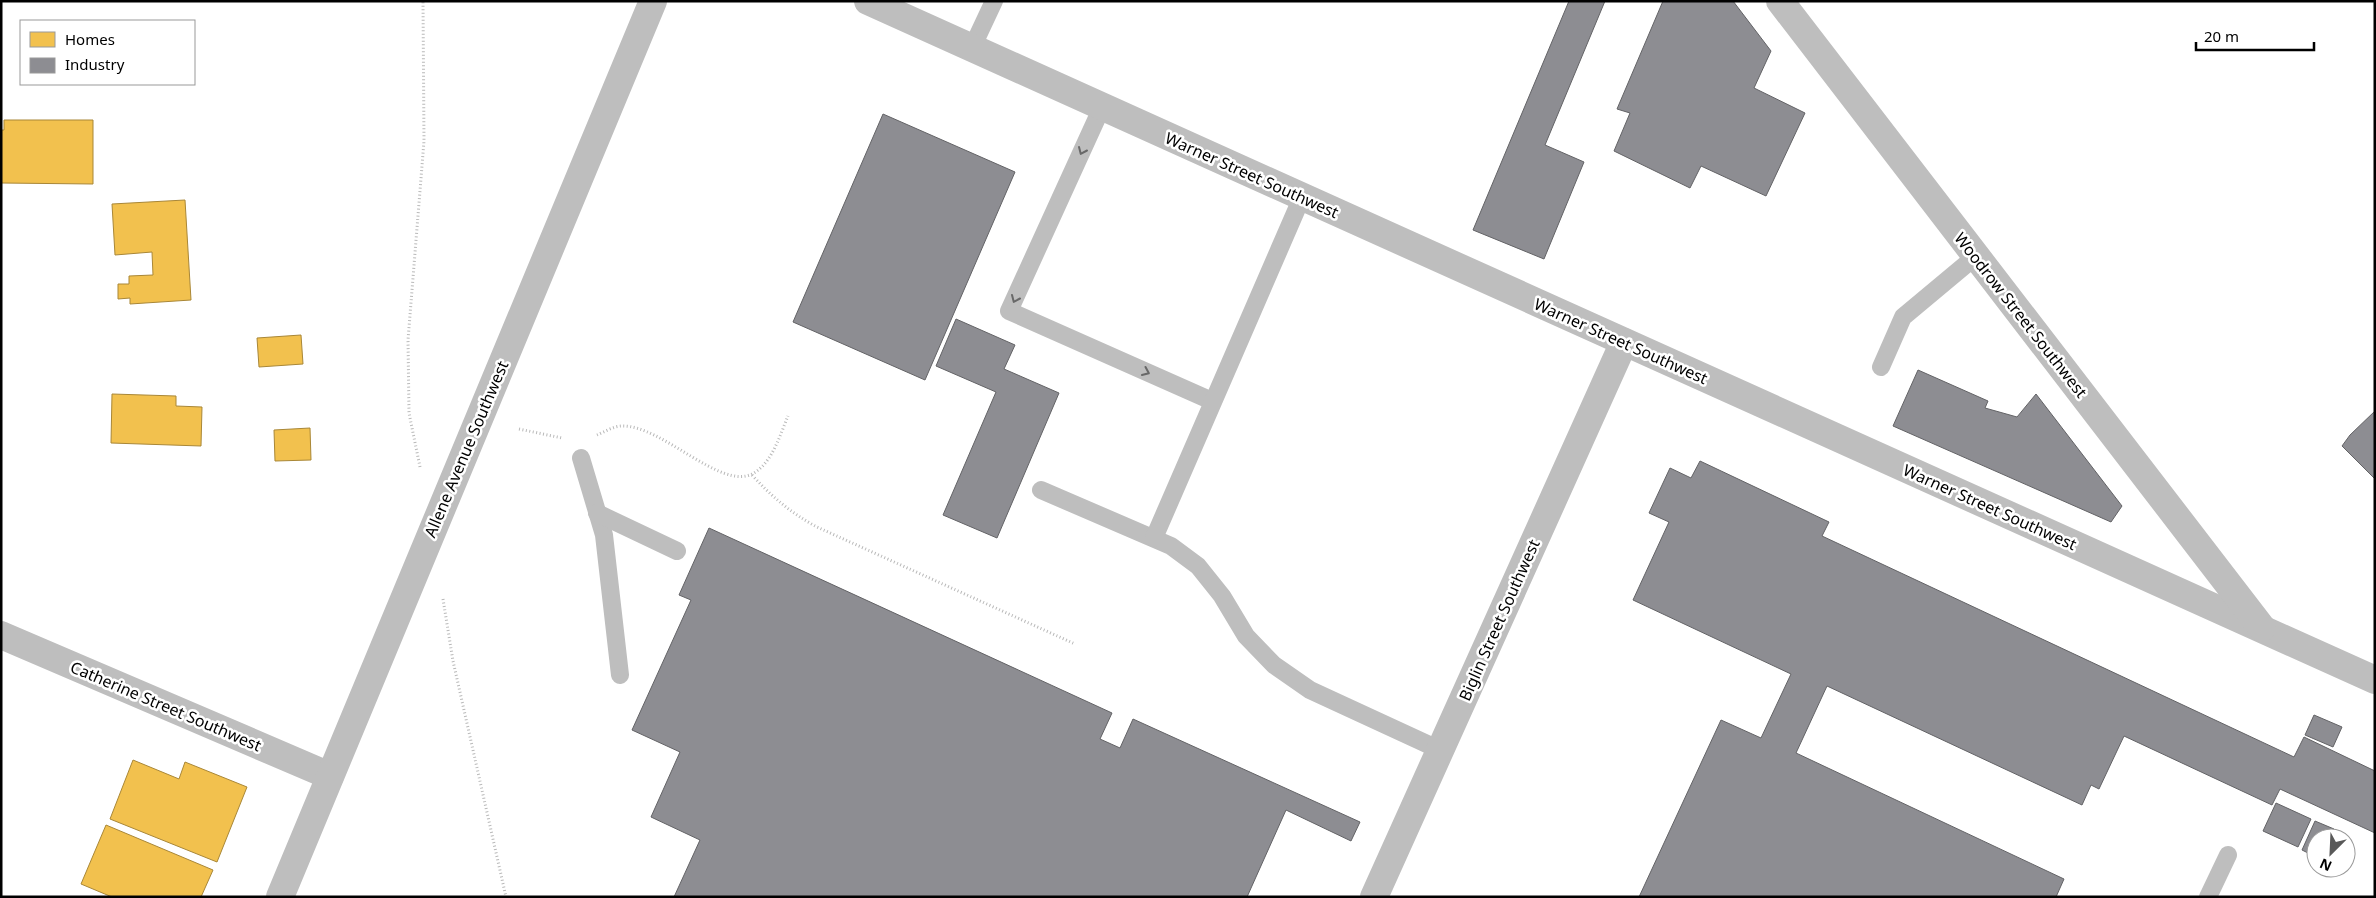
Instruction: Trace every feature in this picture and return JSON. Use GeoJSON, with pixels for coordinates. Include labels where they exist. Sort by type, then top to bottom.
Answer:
{"type":"FeatureCollection","features":[{"type":"Feature","properties":{"kind":"street","name":"Allene Avenue Southwest"},"geometry":{"type":"LineString","coordinates":[[280,897],[653,1]]}},
{"type":"Feature","properties":{"kind":"street","name":"Warner Street Southwest"},"geometry":{"type":"LineString","coordinates":[[868,1],[2375,680]]}},
{"type":"Feature","properties":{"kind":"street","name":"Woodrow Street Southwest"},"geometry":{"type":"LineString","coordinates":[[1780,1],[2262,629]]}},
{"type":"Feature","properties":{"kind":"street","name":"Biglin Street Southwest"},"geometry":{"type":"LineString","coordinates":[[1374,897],[1624,342]]}},
{"type":"Feature","properties":{"kind":"street","name":"Catherine Street Southwest"},"geometry":{"type":"LineString","coordinates":[[1,636],[330,776]]}},
{"type":"Feature","properties":{"kind":"lane"},"geometry":{"type":"LineString","coordinates":[[972,48],[994,1]]}},
{"type":"Feature","properties":{"kind":"lane"},"geometry":{"type":"LineString","coordinates":[[1102,107],[1009,312],[1212,401]]}},
{"type":"Feature","properties":{"kind":"lane"},"geometry":{"type":"LineString","coordinates":[[1154,538],[1302,197]]}},
{"type":"Feature","properties":{"kind":"lane"},"geometry":{"type":"LineString","coordinates":[[1881,367],[1903,316],[1976,256]]}},
{"type":"Feature","properties":{"kind":"lane"},"geometry":{"type":"LineString","coordinates":[[580,458],[604,535],[620,674]]}},
{"type":"Feature","properties":{"kind":"lane"},"geometry":{"type":"LineString","coordinates":[[1041,490],[1171,546],[1198,566],[1222,596],[1246,636],[1274,665],[1310,690],[1440,750]]}},
{"type":"Feature","properties":{"kind":"lane"},"geometry":{"type":"LineString","coordinates":[[597,513],[677,551]]}},
{"type":"Feature","properties":{"kind":"lane"},"geometry":{"type":"LineString","coordinates":[[2208,897],[2228,855]]}},
{"type":"Feature","properties":{"kind":"path"},"geometry":{"type":"LineString","coordinates":[[421,469],[409,413],[408,340],[424,141],[423,1]]}},
{"type":"Feature","properties":{"kind":"path"},"geometry":{"type":"LineString","coordinates":[[594,436],[620,426],[646,430],[719,472],[734,477],[752,475],[771,454],[788,416]]}},
{"type":"Feature","properties":{"kind":"path"},"geometry":{"type":"LineString","coordinates":[[519,429],[564,438]]}},
{"type":"Feature","properties":{"kind":"path"},"geometry":{"type":"LineString","coordinates":[[752,475],[770,495],[791,513],[808,522],[1074,644]]}},
{"type":"Feature","properties":{"kind":"path"},"geometry":{"type":"LineString","coordinates":[[442,593],[453,661],[506,897]]}},
{"type":"Feature","properties":{"kind":"building: Homes"},"geometry":{"type":"Polygon","coordinates":[[[4,120],[93,120],[93,184],[1,183],[1,130],[4,130],[4,120]]]}},
{"type":"Feature","properties":{"kind":"building: Homes"},"geometry":{"type":"Polygon","coordinates":[[[185,200],[191,300],[130,304],[130,298],[118,299],[118,284],[129,284],[129,276],[153,275],[152,252],[115,255],[112,204],[185,200]]]}},
{"type":"Feature","properties":{"kind":"building: Homes"},"geometry":{"type":"Polygon","coordinates":[[[301,335],[303,364],[259,367],[257,338],[301,335]]]}},
{"type":"Feature","properties":{"kind":"building: Homes"},"geometry":{"type":"Polygon","coordinates":[[[112,394],[176,396],[176,406],[202,407],[201,446],[111,443],[112,394]]]}},
{"type":"Feature","properties":{"kind":"building: Homes"},"geometry":{"type":"Polygon","coordinates":[[[310,428],[311,460],[275,461],[274,430],[310,428]]]}},
{"type":"Feature","properties":{"kind":"building: Homes"},"geometry":{"type":"Polygon","coordinates":[[[133,760],[179,779],[185,762],[247,787],[217,862],[110,819],[133,760]]]}},
{"type":"Feature","properties":{"kind":"building: Homes"},"geometry":{"type":"Polygon","coordinates":[[[106,825],[213,870],[201,897],[112,897],[81,884],[106,825]]]}},
{"type":"Feature","properties":{"kind":"building: Industry"},"geometry":{"type":"Polygon","coordinates":[[[1569,1],[1605,1],[1545,145],[1584,162],[1544,259],[1473,230],[1569,1]]]}},
{"type":"Feature","properties":{"kind":"building: Industry"},"geometry":{"type":"Polygon","coordinates":[[[1663,1],[1733,1],[1771,51],[1754,88],[1805,113],[1766,196],[1701,166],[1690,188],[1614,151],[1630,113],[1617,109],[1663,1]]]}},
{"type":"Feature","properties":{"kind":"building: Industry"},"geometry":{"type":"Polygon","coordinates":[[[883,114],[1015,172],[925,380],[793,322],[883,114]]]}},
{"type":"Feature","properties":{"kind":"building: Industry"},"geometry":{"type":"Polygon","coordinates":[[[956,319],[1015,345],[1004,369],[1059,393],[997,538],[943,515],[996,392],[936,366],[956,319]]]}},
{"type":"Feature","properties":{"kind":"building: Industry"},"geometry":{"type":"Polygon","coordinates":[[[1918,370],[1988,401],[1985,408],[2017,417],[2036,394],[2122,506],[2111,522],[1893,426],[1918,370]]]}},
{"type":"Feature","properties":{"kind":"building: Industry"},"geometry":{"type":"Polygon","coordinates":[[[2375,411],[2375,479],[2342,446],[2350,435],[2375,411]]]}},
{"type":"Feature","properties":{"kind":"building: Industry"},"geometry":{"type":"Polygon","coordinates":[[[1700,461],[1829,522],[1822,536],[2294,757],[2304,737],[2375,771],[2375,833],[2280,789],[2272,805],[2124,736],[2099,789],[2091,785],[2082,805],[1827,686],[1796,753],[2064,879],[2056,897],[1639,897],[1721,720],[1761,738],[1791,674],[1633,600],[1669,522],[1649,513],[1670,468],[1691,478],[1700,461]]]}},
{"type":"Feature","properties":{"kind":"building: Industry"},"geometry":{"type":"Polygon","coordinates":[[[709,528],[1112,713],[1100,739],[1120,748],[1133,719],[1360,822],[1351,841],[1286,810],[1247,897],[674,897],[700,840],[651,817],[680,752],[632,730],[691,600],[679,595],[709,528]]]}},
{"type":"Feature","properties":{"kind":"building: Industry"},"geometry":{"type":"Polygon","coordinates":[[[2314,715],[2342,727],[2333,747],[2305,735],[2314,715]]]}},
{"type":"Feature","properties":{"kind":"building: Industry"},"geometry":{"type":"Polygon","coordinates":[[[2276,803],[2311,819],[2298,847],[2263,831],[2276,803]]]}},
{"type":"Feature","properties":{"kind":"building: Industry"},"geometry":{"type":"Polygon","coordinates":[[[2315,821],[2332,828],[2312,828],[2315,821]]]}},
{"type":"Feature","properties":{"kind":"building: Industry"},"geometry":{"type":"Polygon","coordinates":[[[2306,841],[2306,852],[2302,850],[2306,841]]]}}]}
